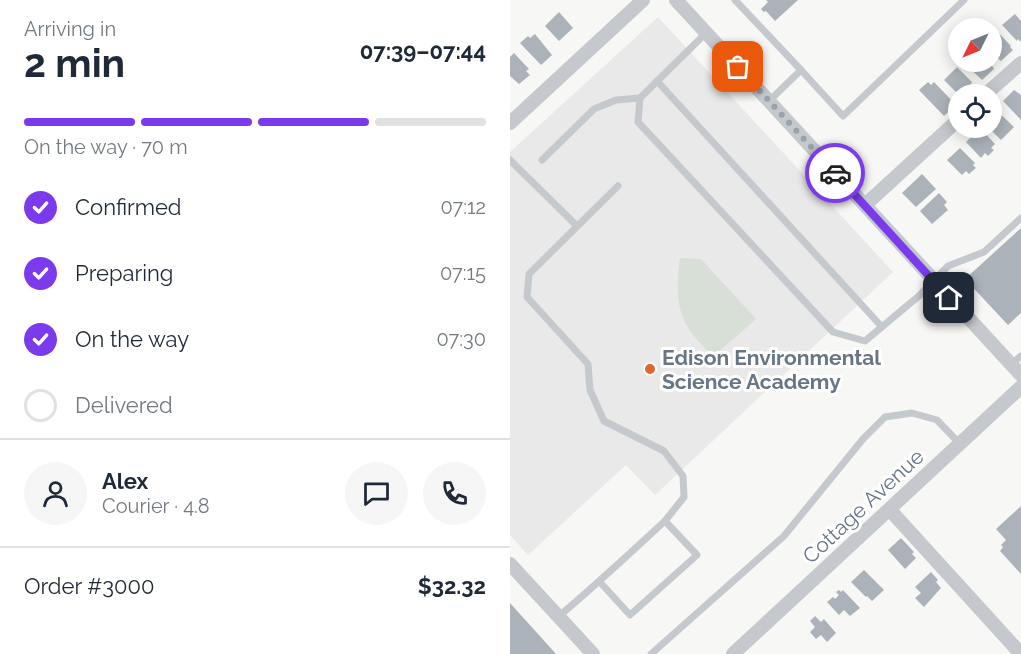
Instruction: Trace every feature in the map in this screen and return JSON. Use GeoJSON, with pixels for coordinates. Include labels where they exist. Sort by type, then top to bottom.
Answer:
{"type":"FeatureCollection","features":[{"type":"Feature","properties":{"kind":"street"},"geometry":{"type":"LineString","coordinates":[[510,123],[643,0]]}},
{"type":"Feature","properties":{"kind":"street"},"geometry":{"type":"LineString","coordinates":[[676,0],[934,282],[1016,360],[1021,375]]}},
{"type":"Feature","properties":{"kind":"street"},"geometry":{"type":"LineString","coordinates":[[997,84],[1021,63]]}},
{"type":"Feature","properties":{"kind":"street"},"geometry":{"type":"LineString","coordinates":[[865,205],[948,129]]}},
{"type":"Feature","properties":{"kind":"street","name":"Cottage Avenue"},"geometry":{"type":"LineString","coordinates":[[732,654],[1021,387]]}},
{"type":"Feature","properties":{"kind":"street"},"geometry":{"type":"LineString","coordinates":[[890,510],[1021,654]]}},
{"type":"Feature","properties":{"kind":"street"},"geometry":{"type":"LineString","coordinates":[[510,564],[593,654]]}},
{"type":"Feature","properties":{"kind":"lane"},"geometry":{"type":"LineString","coordinates":[[735,0],[843,116],[964,0]]}},
{"type":"Feature","properties":{"kind":"lane"},"geometry":{"type":"LineString","coordinates":[[542,160],[594,110],[616,100],[640,98],[706,33]]}},
{"type":"Feature","properties":{"kind":"lane"},"geometry":{"type":"LineString","coordinates":[[769,101],[801,70]]}},
{"type":"Feature","properties":{"kind":"lane"},"geometry":{"type":"LineString","coordinates":[[657,81],[882,327]]}},
{"type":"Feature","properties":{"kind":"lane"},"geometry":{"type":"LineString","coordinates":[[640,98],[638,122],[833,332],[865,341],[934,282],[948,266],[984,252],[1021,218]]}},
{"type":"Feature","properties":{"kind":"lane"},"geometry":{"type":"LineString","coordinates":[[510,160],[577,226]]}},
{"type":"Feature","properties":{"kind":"lane"},"geometry":{"type":"LineString","coordinates":[[559,616],[665,521],[684,497],[683,476],[664,451],[603,421],[591,390],[588,364],[527,297],[529,274],[618,186]]}},
{"type":"Feature","properties":{"kind":"lane"},"geometry":{"type":"LineString","coordinates":[[651,654],[784,536],[863,439],[885,417],[912,413],[937,420],[960,444]]}},
{"type":"Feature","properties":{"kind":"lane"},"geometry":{"type":"LineString","coordinates":[[599,581],[630,615],[639,608],[697,555],[665,521]]}},
{"type":"Feature","properties":{"kind":"shaded area","name":"Edison Environmental Science Academy"},"geometry":{"type":"Polygon","coordinates":[[[658,17],[893,272],[655,495],[626,465],[528,555],[510,535],[510,152],[658,17]]]}},
{"type":"Feature","properties":{"kind":"shaded area"},"geometry":{"type":"Polygon","coordinates":[[[680,258],[701,259],[756,319],[714,356],[693,334],[681,313],[678,288],[680,258]]]}},
{"type":"Feature","properties":{"kind":"building"},"geometry":{"type":"Polygon","coordinates":[[[766,0],[798,0],[775,21],[761,9],[768,2],[766,0]]]}},
{"type":"Feature","properties":{"kind":"building"},"geometry":{"type":"Polygon","coordinates":[[[559,12],[573,28],[559,41],[545,26],[559,12]]]}},
{"type":"Feature","properties":{"kind":"building"},"geometry":{"type":"Polygon","coordinates":[[[1015,14],[1021,21],[1021,42],[1018,39],[1017,41],[1002,25],[1015,14]]]}},
{"type":"Feature","properties":{"kind":"building"},"geometry":{"type":"Polygon","coordinates":[[[535,34],[552,55],[541,65],[520,43],[528,36],[530,38],[535,34]]]}},
{"type":"Feature","properties":{"kind":"building"},"geometry":{"type":"Polygon","coordinates":[[[1002,36],[1011,46],[1013,50],[1002,60],[1002,36]]]}},
{"type":"Feature","properties":{"kind":"building"},"geometry":{"type":"Polygon","coordinates":[[[514,53],[529,69],[526,71],[530,75],[519,84],[510,76],[510,57],[514,53]]]}},
{"type":"Feature","properties":{"kind":"building"},"geometry":{"type":"Polygon","coordinates":[[[952,72],[962,72],[972,82],[971,84],[948,84],[944,80],[952,72]]]}},
{"type":"Feature","properties":{"kind":"building"},"geometry":{"type":"Polygon","coordinates":[[[974,72],[991,72],[982,80],[974,72]]]}},
{"type":"Feature","properties":{"kind":"building"},"geometry":{"type":"Polygon","coordinates":[[[928,82],[931,85],[934,82],[948,97],[948,112],[944,116],[919,90],[928,82]]]}},
{"type":"Feature","properties":{"kind":"building"},"geometry":{"type":"Polygon","coordinates":[[[1014,90],[1021,95],[1021,120],[1003,101],[1014,90]]]}},
{"type":"Feature","properties":{"kind":"building"},"geometry":{"type":"Polygon","coordinates":[[[1002,116],[1014,127],[1001,140],[999,138],[1002,138],[1002,116]]]}},
{"type":"Feature","properties":{"kind":"building"},"geometry":{"type":"Polygon","coordinates":[[[970,138],[989,138],[995,144],[991,148],[994,150],[988,156],[985,153],[981,158],[966,142],[970,138]]]}},
{"type":"Feature","properties":{"kind":"building"},"geometry":{"type":"Polygon","coordinates":[[[960,148],[975,163],[973,165],[976,168],[969,174],[966,171],[962,175],[947,160],[960,148]]]}},
{"type":"Feature","properties":{"kind":"building"},"geometry":{"type":"Polygon","coordinates":[[[922,174],[936,189],[916,207],[902,193],[922,174]]]}},
{"type":"Feature","properties":{"kind":"building"},"geometry":{"type":"Polygon","coordinates":[[[939,193],[947,202],[944,205],[948,210],[932,224],[920,211],[939,193]]]}},
{"type":"Feature","properties":{"kind":"building"},"geometry":{"type":"Polygon","coordinates":[[[1021,228],[1021,313],[1008,325],[965,279],[1021,228]]]}},
{"type":"Feature","properties":{"kind":"building"},"geometry":{"type":"Polygon","coordinates":[[[1021,506],[1021,574],[1000,551],[1003,547],[1001,545],[1006,540],[996,529],[1021,506]]]}},
{"type":"Feature","properties":{"kind":"building"},"geometry":{"type":"Polygon","coordinates":[[[901,538],[914,552],[912,554],[916,558],[905,569],[888,550],[901,538]]]}},
{"type":"Feature","properties":{"kind":"building"},"geometry":{"type":"Polygon","coordinates":[[[864,570],[884,590],[872,601],[851,582],[864,570]]]}},
{"type":"Feature","properties":{"kind":"building"},"geometry":{"type":"Polygon","coordinates":[[[931,572],[941,588],[924,607],[915,598],[921,593],[915,587],[931,572]]]}},
{"type":"Feature","properties":{"kind":"building"},"geometry":{"type":"Polygon","coordinates":[[[839,590],[841,592],[843,590],[860,608],[850,616],[844,610],[839,615],[827,602],[839,595],[836,592],[839,590]]]}},
{"type":"Feature","properties":{"kind":"building"},"geometry":{"type":"Polygon","coordinates":[[[510,603],[556,654],[510,654],[510,603]]]}},
{"type":"Feature","properties":{"kind":"building"},"geometry":{"type":"Polygon","coordinates":[[[815,616],[821,622],[824,619],[836,633],[827,642],[821,635],[816,639],[810,632],[815,627],[810,621],[815,616]]]}},
{"type":"Feature","properties":{"kind":"way so far"},"geometry":{"type":"LineString","coordinates":[[738,67],[835,173]]}},
{"type":"Feature","properties":{"kind":"place","name":"Edison Environmental Science Academy"},"geometry":{"type":"Point","coordinates":[650,369]}},
{"type":"Feature","properties":{"kind":"route"},"geometry":{"type":"LineString","coordinates":[[835,173],[949,298]]}}]}
